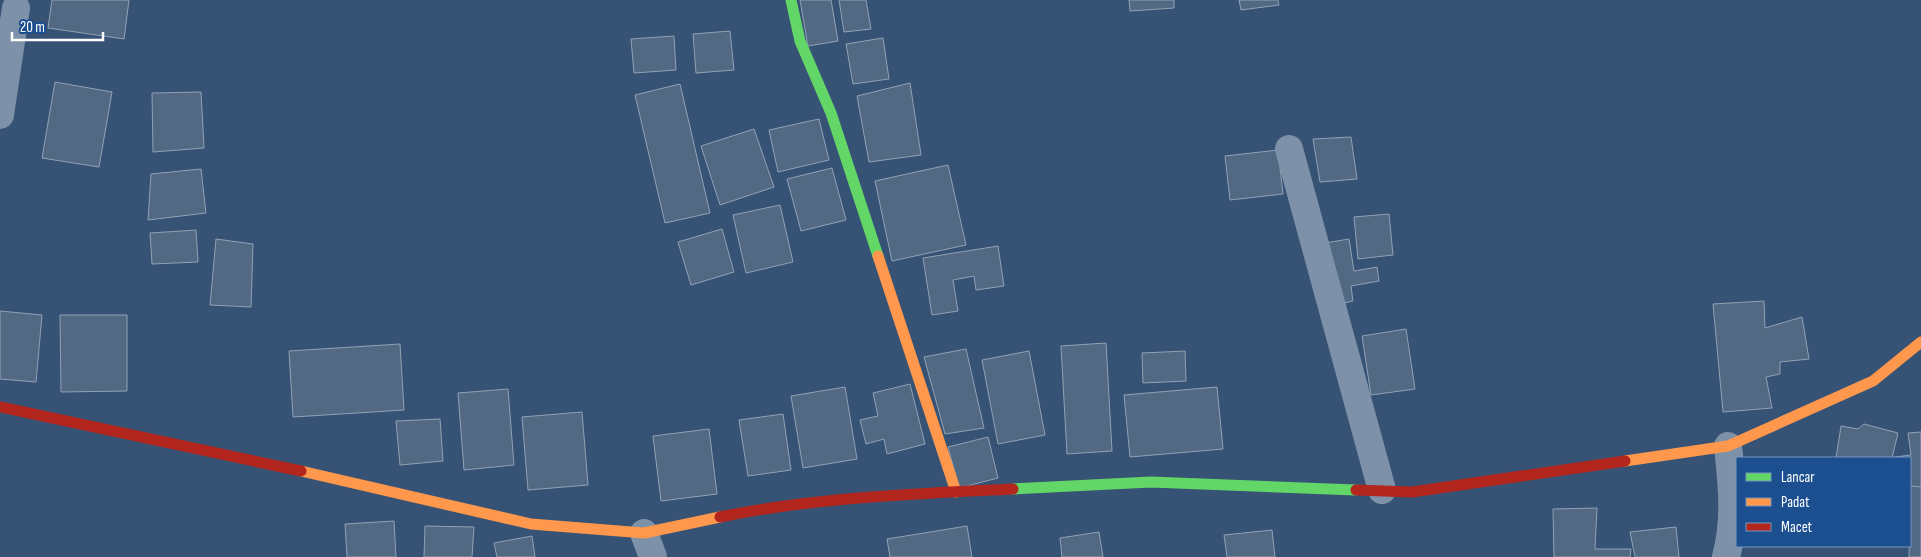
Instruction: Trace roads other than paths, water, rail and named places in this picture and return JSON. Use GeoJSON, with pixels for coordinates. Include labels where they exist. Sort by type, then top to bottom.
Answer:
{"type":"FeatureCollection","features":[{"type":"Feature","properties":{"kind":"street"},"geometry":{"type":"LineString","coordinates":[[791,0],[800,40],[832,113],[956,492]]}},
{"type":"Feature","properties":{"kind":"street"},"geometry":{"type":"LineString","coordinates":[[0,115],[16,8]]}},
{"type":"Feature","properties":{"kind":"street"},"geometry":{"type":"LineString","coordinates":[[1289,149],[1382,490]]}},
{"type":"Feature","properties":{"kind":"street"},"geometry":{"type":"LineString","coordinates":[[0,407],[245,458],[531,524],[649,545],[773,506],[956,492],[1151,482],[1412,492],[1728,446],[1873,381],[1921,342]]}},
{"type":"Feature","properties":{"kind":"street"},"geometry":{"type":"LineString","coordinates":[[1726,557],[1732,532],[1733,496],[1728,446]]}}]}
